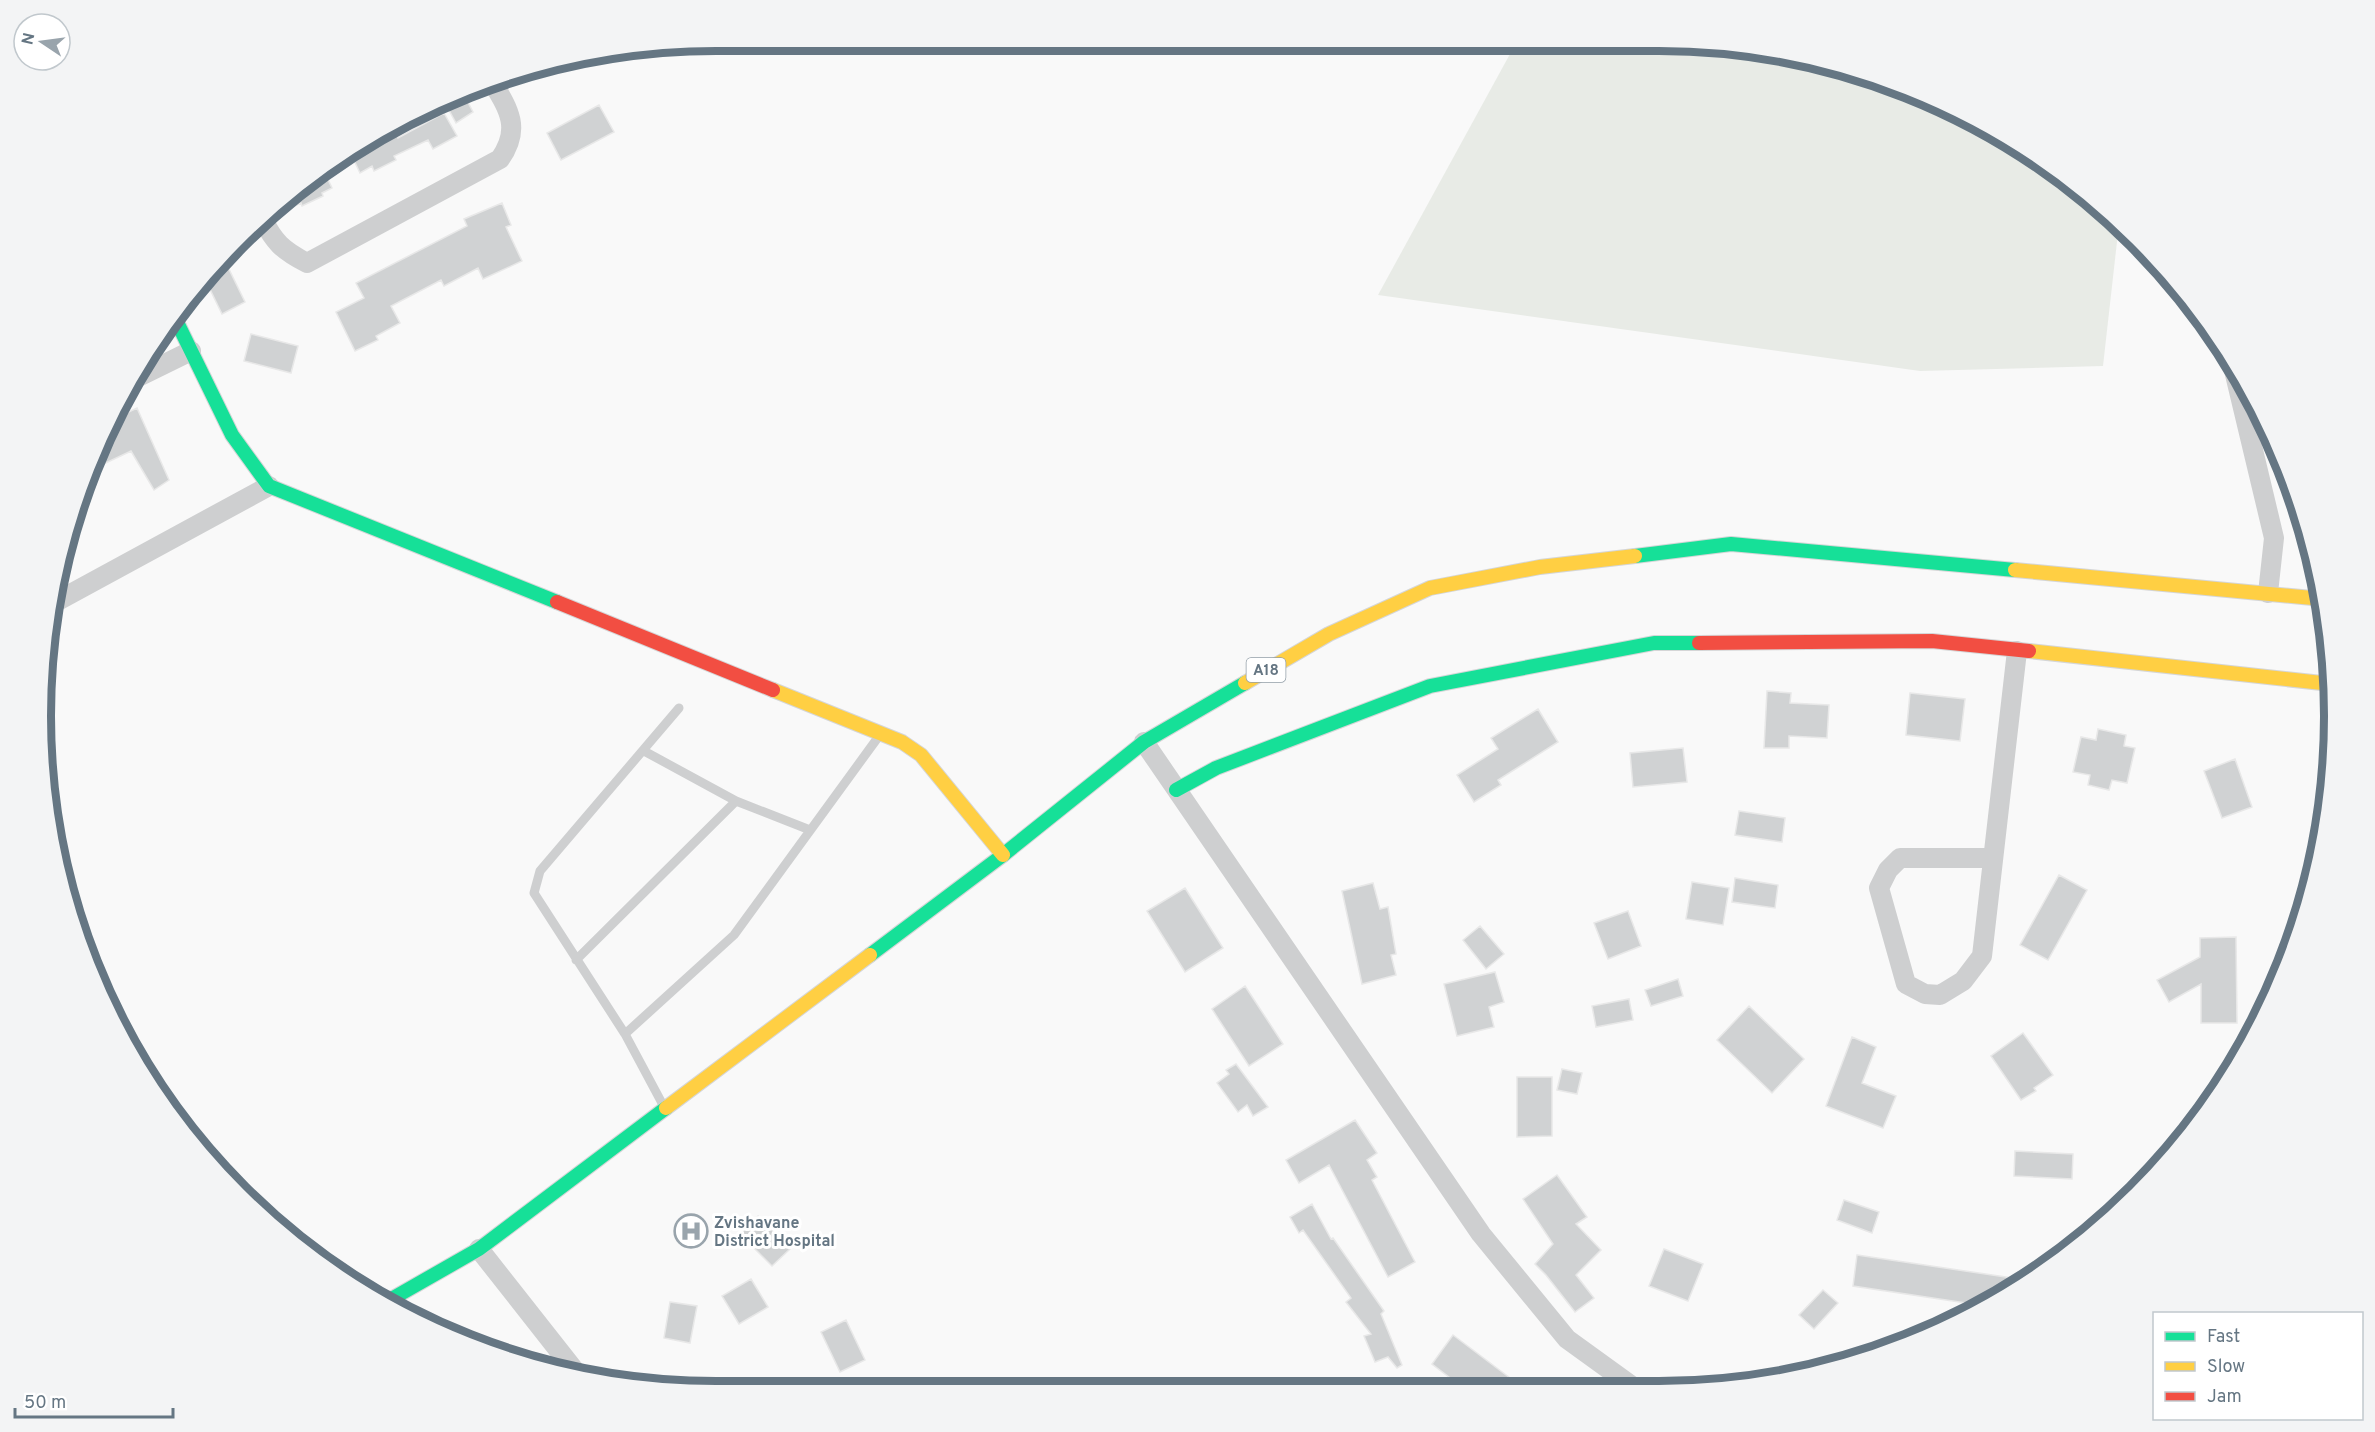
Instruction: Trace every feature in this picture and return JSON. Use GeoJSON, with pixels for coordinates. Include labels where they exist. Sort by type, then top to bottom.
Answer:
{"type":"FeatureCollection","features":[{"type":"Feature","properties":{"kind":"main road"},"geometry":{"type":"LineString","coordinates":[[178,325],[232,435],[269,486],[902,742],[921,755],[1003,855]]}},
{"type":"Feature","properties":{"kind":"main road","name":"A18"},"geometry":{"type":"LineString","coordinates":[[394,1298],[479,1249],[1003,855],[1144,742],[1329,634],[1430,588],[1551,566],[1731,544],[2313,598]]}},
{"type":"Feature","properties":{"kind":"main road"},"geometry":{"type":"LineString","coordinates":[[1176,790],[1216,768],[1430,686],[1654,643],[1932,641],[2323,683]]}},
{"type":"Feature","properties":{"kind":"street"},"geometry":{"type":"LineString","coordinates":[[267,227],[273,239],[288,253],[307,263],[500,159],[510,145],[511,114],[496,88]]}},
{"type":"Feature","properties":{"kind":"street"},"geometry":{"type":"LineString","coordinates":[[146,373],[191,351]]}},
{"type":"Feature","properties":{"kind":"street"},"geometry":{"type":"LineString","coordinates":[[2239,392],[2274,538],[2268,593]]}},
{"type":"Feature","properties":{"kind":"street"},"geometry":{"type":"LineString","coordinates":[[62,599],[269,486]]}},
{"type":"Feature","properties":{"kind":"street"},"geometry":{"type":"LineString","coordinates":[[1993,858],[1900,858],[1888,870],[1879,888],[1906,984],[1924,994],[1940,995],[1963,981],[1982,956],[2017,651]]}},
{"type":"Feature","properties":{"kind":"street"},"geometry":{"type":"LineString","coordinates":[[1144,742],[1481,1234],[1567,1339],[1625,1381]]}},
{"type":"Feature","properties":{"kind":"street"},"geometry":{"type":"LineString","coordinates":[[479,1249],[570,1364]]}},
{"type":"Feature","properties":{"kind":"lane"},"geometry":{"type":"LineString","coordinates":[[665,1110],[625,1035],[534,893],[540,871],[679,708]]}},
{"type":"Feature","properties":{"kind":"lane"},"geometry":{"type":"LineString","coordinates":[[625,1035],[734,935],[881,732]]}},
{"type":"Feature","properties":{"kind":"lane"},"geometry":{"type":"LineString","coordinates":[[644,751],[736,801],[810,830]]}},
{"type":"Feature","properties":{"kind":"lane"},"geometry":{"type":"LineString","coordinates":[[576,960],[736,801]]}},
{"type":"Feature","properties":{"kind":"shaded area"},"geometry":{"type":"Polygon","coordinates":[[[1512,51],[1702,52],[1789,64],[1873,86],[1953,120],[1992,140],[2064,188],[2118,235],[2103,366],[1920,371],[1378,295],[1512,51]]]}},
{"type":"Feature","properties":{"kind":"building"},"geometry":{"type":"Polygon","coordinates":[[[467,100],[473,112],[456,123],[448,108],[467,100]]]}},
{"type":"Feature","properties":{"kind":"building"},"geometry":{"type":"Polygon","coordinates":[[[599,105],[614,132],[561,160],[547,133],[599,105]]]}},
{"type":"Feature","properties":{"kind":"building"},"geometry":{"type":"Polygon","coordinates":[[[444,113],[457,136],[433,149],[428,140],[394,156],[396,160],[374,171],[372,166],[360,173],[353,159],[396,133],[398,138],[444,113]]]}},
{"type":"Feature","properties":{"kind":"building"},"geometry":{"type":"Polygon","coordinates":[[[327,177],[332,188],[322,193],[323,196],[302,206],[301,203],[285,210],[327,177]]]}},
{"type":"Feature","properties":{"kind":"building"},"geometry":{"type":"Polygon","coordinates":[[[502,203],[511,225],[506,227],[522,261],[483,279],[478,268],[444,286],[441,280],[391,306],[400,323],[376,336],[378,340],[355,351],[336,312],[364,298],[356,283],[467,226],[464,219],[502,203]]]}},
{"type":"Feature","properties":{"kind":"building"},"geometry":{"type":"Polygon","coordinates":[[[227,266],[245,302],[222,314],[209,287],[227,266]]]}},
{"type":"Feature","properties":{"kind":"building"},"geometry":{"type":"Polygon","coordinates":[[[251,334],[298,346],[291,373],[244,361],[251,334]]]}},
{"type":"Feature","properties":{"kind":"building"},"geometry":{"type":"Polygon","coordinates":[[[137,408],[169,480],[154,490],[131,451],[101,465],[124,414],[137,408]]]}},
{"type":"Feature","properties":{"kind":"building"},"geometry":{"type":"Polygon","coordinates":[[[1767,691],[1791,693],[1790,703],[1829,705],[1827,738],[1789,736],[1789,748],[1764,748],[1767,691]]]}},
{"type":"Feature","properties":{"kind":"building"},"geometry":{"type":"Polygon","coordinates":[[[1910,693],[1965,699],[1960,741],[1906,735],[1910,693]]]}},
{"type":"Feature","properties":{"kind":"building"},"geometry":{"type":"Polygon","coordinates":[[[1538,709],[1558,742],[1498,780],[1501,785],[1474,802],[1457,775],[1498,749],[1491,738],[1538,709]]]}},
{"type":"Feature","properties":{"kind":"building"},"geometry":{"type":"Polygon","coordinates":[[[2098,729],[2126,735],[2124,746],[2135,748],[2127,783],[2112,780],[2109,790],[2088,785],[2090,775],[2073,772],[2081,737],[2096,740],[2098,729]]]}},
{"type":"Feature","properties":{"kind":"building"},"geometry":{"type":"Polygon","coordinates":[[[1683,748],[1687,782],[1633,787],[1630,753],[1683,748]]]}},
{"type":"Feature","properties":{"kind":"building"},"geometry":{"type":"Polygon","coordinates":[[[2235,759],[2252,807],[2222,818],[2204,771],[2235,759]]]}},
{"type":"Feature","properties":{"kind":"building"},"geometry":{"type":"Polygon","coordinates":[[[1739,811],[1785,818],[1782,842],[1735,835],[1739,811]]]}},
{"type":"Feature","properties":{"kind":"building"},"geometry":{"type":"Polygon","coordinates":[[[2059,875],[2087,890],[2048,960],[2020,945],[2059,875]]]}},
{"type":"Feature","properties":{"kind":"building"},"geometry":{"type":"Polygon","coordinates":[[[1735,878],[1778,885],[1775,908],[1732,902],[1735,878]]]}},
{"type":"Feature","properties":{"kind":"building"},"geometry":{"type":"Polygon","coordinates":[[[1692,882],[1729,888],[1723,925],[1686,919],[1692,882]]]}},
{"type":"Feature","properties":{"kind":"building"},"geometry":{"type":"Polygon","coordinates":[[[1373,883],[1380,909],[1388,907],[1396,954],[1391,955],[1396,975],[1362,984],[1342,891],[1373,883]]]}},
{"type":"Feature","properties":{"kind":"building"},"geometry":{"type":"Polygon","coordinates":[[[1185,888],[1223,948],[1185,972],[1147,911],[1185,888]]]}},
{"type":"Feature","properties":{"kind":"building"},"geometry":{"type":"Polygon","coordinates":[[[1628,911],[1641,946],[1608,959],[1594,923],[1628,911]]]}},
{"type":"Feature","properties":{"kind":"building"},"geometry":{"type":"Polygon","coordinates":[[[1480,926],[1504,954],[1486,969],[1463,940],[1480,926]]]}},
{"type":"Feature","properties":{"kind":"building"},"geometry":{"type":"Polygon","coordinates":[[[2236,937],[2237,1023],[2201,1023],[2201,984],[2169,1002],[2157,980],[2200,957],[2200,938],[2236,937]]]}},
{"type":"Feature","properties":{"kind":"building"},"geometry":{"type":"Polygon","coordinates":[[[1495,972],[1504,1002],[1489,1007],[1494,1027],[1457,1036],[1444,984],[1495,972]]]}},
{"type":"Feature","properties":{"kind":"building"},"geometry":{"type":"Polygon","coordinates":[[[1678,979],[1683,996],[1651,1006],[1645,990],[1678,979]]]}},
{"type":"Feature","properties":{"kind":"building"},"geometry":{"type":"Polygon","coordinates":[[[1245,986],[1283,1044],[1249,1066],[1212,1009],[1245,986]]]}},
{"type":"Feature","properties":{"kind":"building"},"geometry":{"type":"Polygon","coordinates":[[[1629,999],[1633,1020],[1596,1027],[1592,1006],[1629,999]]]}},
{"type":"Feature","properties":{"kind":"building"},"geometry":{"type":"Polygon","coordinates":[[[1749,1006],[1804,1059],[1772,1093],[1717,1040],[1749,1006]]]}},
{"type":"Feature","properties":{"kind":"building"},"geometry":{"type":"Polygon","coordinates":[[[2023,1033],[2053,1075],[2034,1088],[2036,1091],[2021,1100],[1991,1056],[2023,1033]]]}},
{"type":"Feature","properties":{"kind":"building"},"geometry":{"type":"Polygon","coordinates":[[[1852,1037],[1876,1047],[1862,1083],[1896,1096],[1883,1128],[1826,1106],[1852,1037]]]}},
{"type":"Feature","properties":{"kind":"building"},"geometry":{"type":"Polygon","coordinates":[[[1236,1064],[1268,1107],[1253,1116],[1247,1105],[1238,1112],[1217,1083],[1229,1074],[1226,1070],[1236,1064]]]}},
{"type":"Feature","properties":{"kind":"building"},"geometry":{"type":"Polygon","coordinates":[[[1562,1069],[1582,1073],[1577,1094],[1557,1090],[1562,1069]]]}},
{"type":"Feature","properties":{"kind":"building"},"geometry":{"type":"Polygon","coordinates":[[[1517,1077],[1552,1077],[1552,1136],[1517,1137],[1517,1077]]]}},
{"type":"Feature","properties":{"kind":"building"},"geometry":{"type":"Polygon","coordinates":[[[1355,1120],[1377,1153],[1367,1160],[1377,1177],[1372,1180],[1415,1262],[1388,1277],[1329,1165],[1299,1183],[1286,1160],[1355,1120]]]}},
{"type":"Feature","properties":{"kind":"building"},"geometry":{"type":"Polygon","coordinates":[[[2015,1151],[2073,1154],[2072,1179],[2014,1176],[2015,1151]]]}},
{"type":"Feature","properties":{"kind":"building"},"geometry":{"type":"Polygon","coordinates":[[[1557,1175],[1587,1217],[1576,1224],[1601,1250],[1576,1275],[1594,1298],[1575,1312],[1535,1264],[1553,1244],[1523,1199],[1557,1175]]]}},
{"type":"Feature","properties":{"kind":"building"},"geometry":{"type":"Polygon","coordinates":[[[1844,1200],[1879,1212],[1872,1233],[1837,1220],[1844,1200]]]}},
{"type":"Feature","properties":{"kind":"building"},"geometry":{"type":"Polygon","coordinates":[[[1312,1204],[1331,1239],[1333,1238],[1384,1311],[1381,1314],[1402,1365],[1397,1368],[1388,1357],[1375,1362],[1364,1336],[1371,1334],[1346,1302],[1351,1298],[1303,1230],[1299,1233],[1290,1217],[1312,1204]]]}},
{"type":"Feature","properties":{"kind":"building"},"geometry":{"type":"Polygon","coordinates":[[[758,1216],[790,1249],[772,1266],[740,1234],[758,1216]]]}},
{"type":"Feature","properties":{"kind":"building"},"geometry":{"type":"Polygon","coordinates":[[[1664,1249],[1703,1264],[1688,1301],[1649,1286],[1664,1249]]]}},
{"type":"Feature","properties":{"kind":"building"},"geometry":{"type":"Polygon","coordinates":[[[1857,1255],[2013,1278],[1969,1303],[1853,1286],[1857,1255]]]}},
{"type":"Feature","properties":{"kind":"building"},"geometry":{"type":"Polygon","coordinates":[[[751,1279],[768,1307],[739,1324],[722,1296],[751,1279]]]}},
{"type":"Feature","properties":{"kind":"building"},"geometry":{"type":"Polygon","coordinates":[[[1823,1290],[1838,1303],[1814,1329],[1799,1315],[1823,1290]]]}},
{"type":"Feature","properties":{"kind":"building"},"geometry":{"type":"Polygon","coordinates":[[[670,1302],[697,1306],[690,1343],[664,1338],[670,1302]]]}},
{"type":"Feature","properties":{"kind":"building"},"geometry":{"type":"Polygon","coordinates":[[[846,1320],[865,1360],[840,1372],[821,1332],[846,1320]]]}},
{"type":"Feature","properties":{"kind":"building"},"geometry":{"type":"Polygon","coordinates":[[[1453,1335],[1514,1381],[1454,1381],[1432,1364],[1453,1335]]]}},
{"type":"Feature","properties":{"kind":"traffic: fast"},"geometry":{"type":"LineString","coordinates":[[178,325],[232,435],[269,486],[557,602]]}},
{"type":"Feature","properties":{"kind":"traffic: fast"},"geometry":{"type":"LineString","coordinates":[[1635,556],[1731,544],[2015,570]]}},
{"type":"Feature","properties":{"kind":"traffic: fast"},"geometry":{"type":"LineString","coordinates":[[1176,790],[1216,768],[1430,686],[1654,643],[1699,643]]}},
{"type":"Feature","properties":{"kind":"traffic: fast"},"geometry":{"type":"LineString","coordinates":[[870,955],[1003,855],[1144,742],[1245,683]]}},
{"type":"Feature","properties":{"kind":"traffic: fast"},"geometry":{"type":"LineString","coordinates":[[394,1298],[479,1249],[666,1108]]}},
{"type":"Feature","properties":{"kind":"traffic: slow"},"geometry":{"type":"LineString","coordinates":[[1245,683],[1329,634],[1430,588],[1540,567],[1635,556]]}},
{"type":"Feature","properties":{"kind":"traffic: slow"},"geometry":{"type":"LineString","coordinates":[[2015,570],[2313,598]]}},
{"type":"Feature","properties":{"kind":"traffic: slow"},"geometry":{"type":"LineString","coordinates":[[2029,651],[2323,683]]}},
{"type":"Feature","properties":{"kind":"traffic: slow"},"geometry":{"type":"LineString","coordinates":[[773,690],[902,742],[921,755],[1003,855]]}},
{"type":"Feature","properties":{"kind":"traffic: slow"},"geometry":{"type":"LineString","coordinates":[[666,1108],[870,955]]}},
{"type":"Feature","properties":{"kind":"traffic: jam"},"geometry":{"type":"LineString","coordinates":[[557,602],[773,690]]}},
{"type":"Feature","properties":{"kind":"traffic: jam"},"geometry":{"type":"LineString","coordinates":[[1699,643],[1932,641],[2029,651]]}},
{"type":"Feature","properties":{"kind":"place","name":"Zvishavane District Hospital"},"geometry":{"type":"Point","coordinates":[691,1231]}}]}
